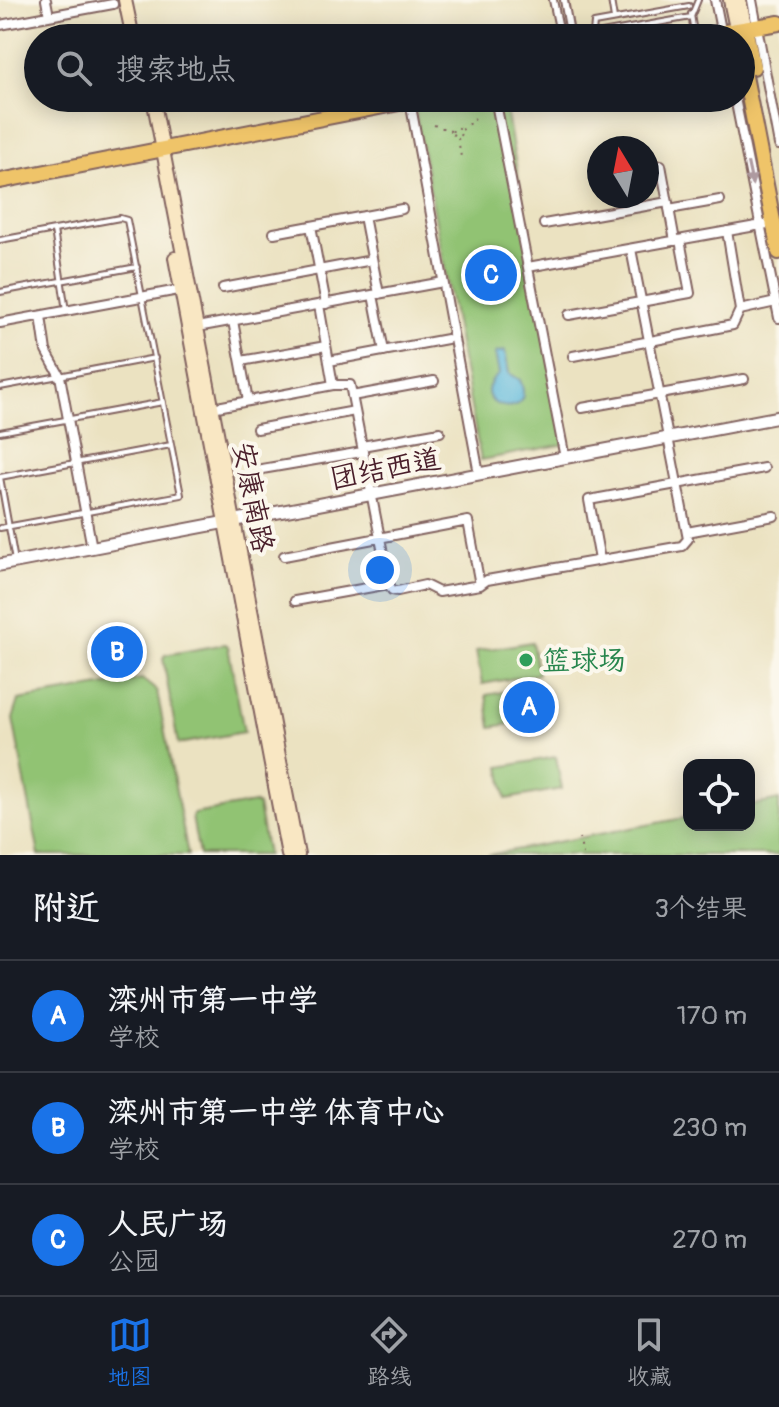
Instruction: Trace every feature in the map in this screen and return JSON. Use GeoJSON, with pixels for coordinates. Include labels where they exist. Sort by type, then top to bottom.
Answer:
{"type":"FeatureCollection","features":[{"type":"Feature","properties":{"kind":"main road"},"geometry":{"type":"LineString","coordinates":[[133,0],[138,24]]}},
{"type":"Feature","properties":{"kind":"main road"},"geometry":{"type":"LineString","coordinates":[[730,0],[738,24]]}},
{"type":"Feature","properties":{"kind":"main road"},"geometry":{"type":"LineString","coordinates":[[740,0],[741,24]]}},
{"type":"Feature","properties":{"kind":"main road"},"geometry":{"type":"LineString","coordinates":[[119,2],[128,24]]}},
{"type":"Feature","properties":{"kind":"main road"},"geometry":{"type":"LineString","coordinates":[[755,30],[779,23]]}},
{"type":"Feature","properties":{"kind":"main road"},"geometry":{"type":"LineString","coordinates":[[755,33],[779,31]]}},
{"type":"Feature","properties":{"kind":"main road"},"geometry":{"type":"LineString","coordinates":[[755,97],[779,205]]}},
{"type":"Feature","properties":{"kind":"main road"},"geometry":{"type":"LineString","coordinates":[[149,112],[158,145]]}},
{"type":"Feature","properties":{"kind":"main road"},"geometry":{"type":"LineString","coordinates":[[154,112],[158,145]]}},
{"type":"Feature","properties":{"kind":"main road"},"geometry":{"type":"LineString","coordinates":[[0,181],[314,112]]}},
{"type":"Feature","properties":{"kind":"main road"},"geometry":{"type":"LineString","coordinates":[[0,173],[344,112]]}},
{"type":"Feature","properties":{"kind":"main road"},"geometry":{"type":"LineString","coordinates":[[750,112],[767,224],[779,252]]}},
{"type":"Feature","properties":{"kind":"main road","name":"安康南路"},"geometry":{"type":"LineString","coordinates":[[158,145],[288,855]]}},
{"type":"Feature","properties":{"kind":"main road","name":"安康南路"},"geometry":{"type":"LineString","coordinates":[[185,289],[197,327],[229,522],[298,855]]}},
{"type":"Feature","properties":{"kind":"street"},"geometry":{"type":"LineString","coordinates":[[46,0],[49,16]]}},
{"type":"Feature","properties":{"kind":"street"},"geometry":{"type":"LineString","coordinates":[[553,0],[558,24]]}},
{"type":"Feature","properties":{"kind":"street"},"geometry":{"type":"LineString","coordinates":[[564,0],[568,24]]}},
{"type":"Feature","properties":{"kind":"street"},"geometry":{"type":"LineString","coordinates":[[715,0],[733,24]]}},
{"type":"Feature","properties":{"kind":"street"},"geometry":{"type":"LineString","coordinates":[[744,24],[752,0]]}},
{"type":"Feature","properties":{"kind":"street"},"geometry":{"type":"LineString","coordinates":[[0,25],[119,2]]}},
{"type":"Feature","properties":{"kind":"street"},"geometry":{"type":"LineString","coordinates":[[755,75],[779,145]]}},
{"type":"Feature","properties":{"kind":"street"},"geometry":{"type":"LineString","coordinates":[[419,112],[443,282],[479,474]]}},
{"type":"Feature","properties":{"kind":"street"},"geometry":{"type":"LineString","coordinates":[[498,112],[565,458]]}},
{"type":"Feature","properties":{"kind":"street"},"geometry":{"type":"LineString","coordinates":[[739,112],[767,224],[779,318]]}},
{"type":"Feature","properties":{"kind":"street"},"geometry":{"type":"LineString","coordinates":[[569,315],[690,293],[661,165]]}},
{"type":"Feature","properties":{"kind":"street"},"geometry":{"type":"LineString","coordinates":[[544,224],[720,200]]}},
{"type":"Feature","properties":{"kind":"street"},"geometry":{"type":"LineString","coordinates":[[274,233],[402,209]]}},
{"type":"Feature","properties":{"kind":"street"},"geometry":{"type":"LineString","coordinates":[[364,216],[384,351]]}},
{"type":"Feature","properties":{"kind":"street"},"geometry":{"type":"LineString","coordinates":[[528,267],[767,224]]}},
{"type":"Feature","properties":{"kind":"street"},"geometry":{"type":"LineString","coordinates":[[311,226],[333,385]]}},
{"type":"Feature","properties":{"kind":"street"},"geometry":{"type":"LineString","coordinates":[[573,356],[733,325],[740,310],[727,231]]}},
{"type":"Feature","properties":{"kind":"street"},"geometry":{"type":"LineString","coordinates":[[212,408],[333,385],[350,385],[392,590],[425,585],[439,592],[480,585],[487,580],[682,546],[687,543],[687,532],[631,249]]}},
{"type":"Feature","properties":{"kind":"street"},"geometry":{"type":"LineString","coordinates":[[223,288],[372,260]]}},
{"type":"Feature","properties":{"kind":"street"},"geometry":{"type":"LineString","coordinates":[[197,327],[443,282]]}},
{"type":"Feature","properties":{"kind":"street"},"geometry":{"type":"LineString","coordinates":[[0,323],[185,289]]}},
{"type":"Feature","properties":{"kind":"street"},"geometry":{"type":"LineString","coordinates":[[740,310],[776,302]]}},
{"type":"Feature","properties":{"kind":"street"},"geometry":{"type":"LineString","coordinates":[[41,316],[46,351],[60,376],[92,548]]}},
{"type":"Feature","properties":{"kind":"street"},"geometry":{"type":"LineString","coordinates":[[233,321],[248,401]]}},
{"type":"Feature","properties":{"kind":"street"},"geometry":{"type":"LineString","coordinates":[[329,361],[447,339]]}},
{"type":"Feature","properties":{"kind":"street"},"geometry":{"type":"LineString","coordinates":[[241,361],[326,346]]}},
{"type":"Feature","properties":{"kind":"street"},"geometry":{"type":"LineString","coordinates":[[582,408],[744,379]]}},
{"type":"Feature","properties":{"kind":"street"},"geometry":{"type":"LineString","coordinates":[[352,396],[434,381]]}},
{"type":"Feature","properties":{"kind":"street"},"geometry":{"type":"LineString","coordinates":[[257,429],[355,411]]}},
{"type":"Feature","properties":{"kind":"street","name":"团结西道"},"geometry":{"type":"LineString","coordinates":[[0,565],[779,417]]}},
{"type":"Feature","properties":{"kind":"street"},"geometry":{"type":"LineString","coordinates":[[262,469],[440,432]]}},
{"type":"Feature","properties":{"kind":"street"},"geometry":{"type":"LineString","coordinates":[[600,560],[589,500],[764,468]]}},
{"type":"Feature","properties":{"kind":"street"},"geometry":{"type":"LineString","coordinates":[[687,532],[774,516]]}},
{"type":"Feature","properties":{"kind":"street"},"geometry":{"type":"LineString","coordinates":[[284,556],[468,521],[480,585]]}},
{"type":"Feature","properties":{"kind":"street"},"geometry":{"type":"LineString","coordinates":[[295,601],[389,584]]}},
{"type":"Feature","properties":{"kind":"lane"},"geometry":{"type":"LineString","coordinates":[[611,0],[614,19]]}},
{"type":"Feature","properties":{"kind":"lane"},"geometry":{"type":"LineString","coordinates":[[691,17],[698,0]]}},
{"type":"Feature","properties":{"kind":"lane"},"geometry":{"type":"LineString","coordinates":[[594,24],[689,3],[691,24]]}},
{"type":"Feature","properties":{"kind":"lane"},"geometry":{"type":"LineString","coordinates":[[648,24],[691,17]]}},
{"type":"Feature","properties":{"kind":"lane"},"geometry":{"type":"LineString","coordinates":[[0,240],[120,218],[127,220],[181,495],[0,528]]}},
{"type":"Feature","properties":{"kind":"lane"},"geometry":{"type":"LineString","coordinates":[[54,230],[66,311]]}},
{"type":"Feature","properties":{"kind":"lane"},"geometry":{"type":"LineString","coordinates":[[0,292],[137,267]]}},
{"type":"Feature","properties":{"kind":"lane"},"geometry":{"type":"LineString","coordinates":[[0,387],[155,358]]}},
{"type":"Feature","properties":{"kind":"lane"},"geometry":{"type":"LineString","coordinates":[[0,432],[163,402]]}},
{"type":"Feature","properties":{"kind":"lane"},"geometry":{"type":"LineString","coordinates":[[16,562],[0,479],[171,445]]}},
{"type":"Feature","properties":{"kind":"path"},"geometry":{"type":"LineString","coordinates":[[461,157],[457,137],[475,118]]}},
{"type":"Feature","properties":{"kind":"path"},"geometry":{"type":"LineString","coordinates":[[434,125],[461,131]]}},
{"type":"Feature","properties":{"kind":"path"},"geometry":{"type":"LineString","coordinates":[[452,131],[453,136],[457,137]]}},
{"type":"Feature","properties":{"kind":"path"},"geometry":{"type":"LineString","coordinates":[[579,838],[583,855]]}},
{"type":"Feature","properties":{"kind":"green space"},"geometry":{"type":"Polygon","coordinates":[[[415,112],[507,112],[566,444],[481,460],[415,112]]]}},
{"type":"Feature","properties":{"kind":"green space"},"geometry":{"type":"Polygon","coordinates":[[[532,642],[538,674],[482,684],[476,651],[532,642]]]}},
{"type":"Feature","properties":{"kind":"green space"},"geometry":{"type":"Polygon","coordinates":[[[225,644],[228,646],[244,732],[178,744],[163,658],[165,655],[225,644]]]}},
{"type":"Feature","properties":{"kind":"green space"},"geometry":{"type":"Polygon","coordinates":[[[142,679],[157,691],[188,855],[39,855],[13,719],[19,700],[142,679]]]}},
{"type":"Feature","properties":{"kind":"green space"},"geometry":{"type":"Polygon","coordinates":[[[542,685],[547,718],[491,727],[486,695],[542,685]]]}},
{"type":"Feature","properties":{"kind":"green space"},"geometry":{"type":"Polygon","coordinates":[[[556,757],[562,789],[506,799],[500,767],[556,757]]]}},
{"type":"Feature","properties":{"kind":"green space"},"geometry":{"type":"Polygon","coordinates":[[[779,800],[779,855],[488,855],[683,818],[683,831],[755,831],[755,805],[779,800]]]}},
{"type":"Feature","properties":{"kind":"green space"},"geometry":{"type":"Polygon","coordinates":[[[254,803],[258,805],[267,855],[199,855],[194,814],[254,803]]]}},
{"type":"Feature","properties":{"kind":"water"},"geometry":{"type":"Polygon","coordinates":[[[505,351],[509,373],[520,380],[523,394],[519,402],[511,406],[502,406],[488,395],[489,386],[499,374],[495,353],[505,351]]]}},
{"type":"Feature","properties":{"kind":"place","name":"人民广场"},"geometry":{"type":"Point","coordinates":[491,275]}},
{"type":"Feature","properties":{"kind":"place","name":"滦州市第一中学 体育中心"},"geometry":{"type":"Point","coordinates":[117,652]}},
{"type":"Feature","properties":{"kind":"place","name":"篮球场"},"geometry":{"type":"Point","coordinates":[526,660]}},
{"type":"Feature","properties":{"kind":"place","name":"滦州市第一中学"},"geometry":{"type":"Point","coordinates":[529,707]}}]}
